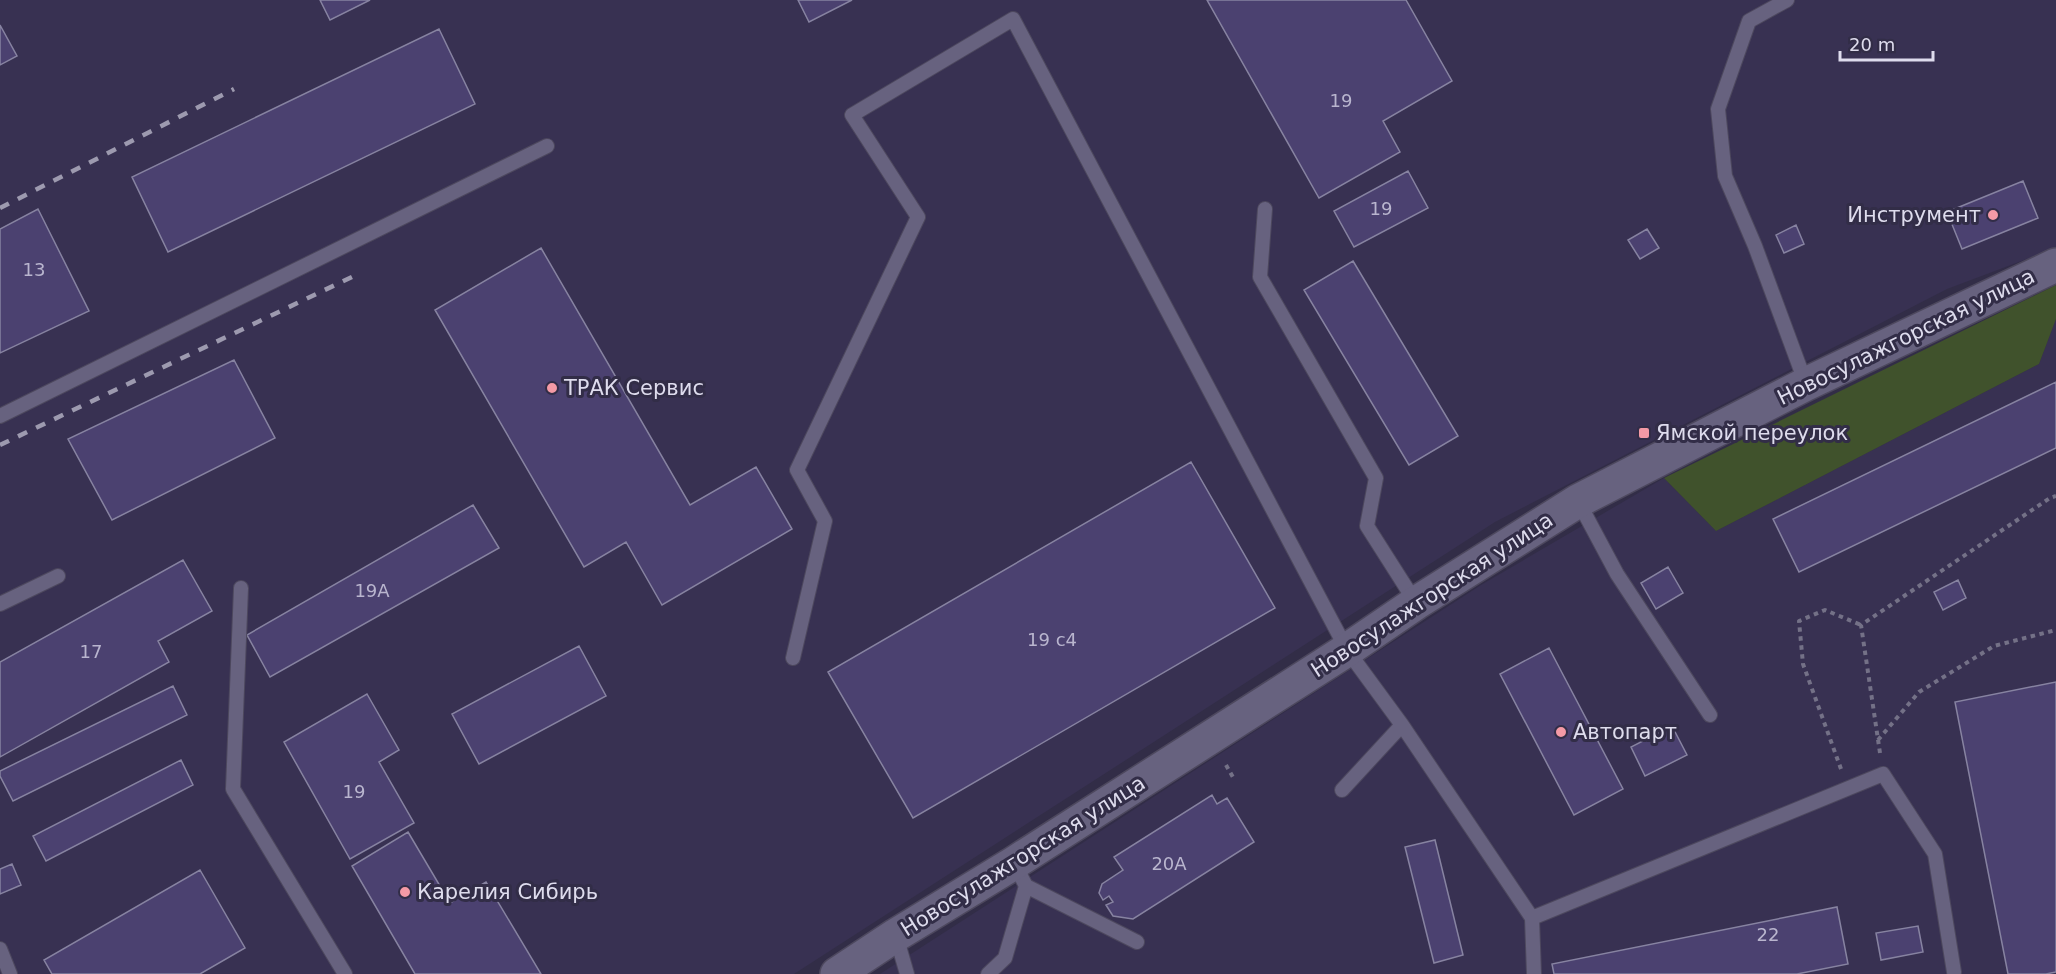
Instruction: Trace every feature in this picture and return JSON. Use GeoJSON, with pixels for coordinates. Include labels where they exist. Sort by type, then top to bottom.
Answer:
{"type":"FeatureCollection","features":[{"type":"Feature","properties":{"kind":"main road","name":"Новосулажгорская улица"},"geometry":{"type":"LineString","coordinates":[[837,974],[896,935],[1020,874],[1416,603],[1578,501],[1806,384],[2056,265]]}},
{"type":"Feature","properties":{"kind":"lane"},"geometry":{"type":"LineString","coordinates":[[1787,0],[1749,21],[1718,109],[1725,176],[1755,246],[1806,384]]}},
{"type":"Feature","properties":{"kind":"lane"},"geometry":{"type":"LineString","coordinates":[[793,658],[825,521],[797,470],[918,217],[852,115],[1013,19],[1347,650],[1402,725],[1532,918],[1534,974]]}},
{"type":"Feature","properties":{"kind":"lane"},"geometry":{"type":"LineString","coordinates":[[0,416],[547,146]]}},
{"type":"Feature","properties":{"kind":"lane"},"geometry":{"type":"LineString","coordinates":[[1265,209],[1260,277],[1376,478],[1367,526],[1416,603]]}},
{"type":"Feature","properties":{"kind":"lane"},"geometry":{"type":"LineString","coordinates":[[1578,501],[1617,574],[1710,715]]}},
{"type":"Feature","properties":{"kind":"lane"},"geometry":{"type":"LineString","coordinates":[[0,604],[58,576]]}},
{"type":"Feature","properties":{"kind":"lane"},"geometry":{"type":"LineString","coordinates":[[241,588],[233,789],[345,974]]}},
{"type":"Feature","properties":{"kind":"lane"},"geometry":{"type":"LineString","coordinates":[[1342,790],[1402,725]]}},
{"type":"Feature","properties":{"kind":"lane"},"geometry":{"type":"LineString","coordinates":[[1532,918],[1883,774],[1935,854],[1951,973]]}},
{"type":"Feature","properties":{"kind":"lane"},"geometry":{"type":"LineString","coordinates":[[988,974],[1005,958],[1020,874],[1137,942]]}},
{"type":"Feature","properties":{"kind":"lane"},"geometry":{"type":"LineString","coordinates":[[896,935],[907,974]]}},
{"type":"Feature","properties":{"kind":"lane"},"geometry":{"type":"LineString","coordinates":[[0,949],[10,974]]}},
{"type":"Feature","properties":{"kind":"path"},"geometry":{"type":"LineString","coordinates":[[1861,625],[2056,496]]}},
{"type":"Feature","properties":{"kind":"path"},"geometry":{"type":"LineString","coordinates":[[1848,789],[1803,664],[1799,621],[1825,610],[1861,625]]}},
{"type":"Feature","properties":{"kind":"path"},"geometry":{"type":"LineString","coordinates":[[1861,625],[1878,740],[1918,692],[1994,646],[2056,630]]}},
{"type":"Feature","properties":{"kind":"shaded area"},"geometry":{"type":"Polygon","coordinates":[[[0,0],[2056,0],[2056,248],[1947,289],[1495,522],[794,974],[0,974],[0,0]]]}},
{"type":"Feature","properties":{"kind":"shaded area"},"geometry":{"type":"Polygon","coordinates":[[[2056,319],[2056,974],[880,974],[1481,585],[1664,478],[1716,531],[2039,364],[2056,319]]]}},
{"type":"Feature","properties":{"kind":"green space"},"geometry":{"type":"Polygon","coordinates":[[[2056,285],[2056,319],[2039,364],[1716,531],[1664,478],[2056,285]]]}},
{"type":"Feature","properties":{"kind":"building"},"geometry":{"type":"Polygon","coordinates":[[[320,0],[370,0],[330,20],[320,0]]]}},
{"type":"Feature","properties":{"kind":"building"},"geometry":{"type":"Polygon","coordinates":[[[798,0],[852,0],[809,22],[798,0]]]}},
{"type":"Feature","properties":{"kind":"building"},"geometry":{"type":"Polygon","coordinates":[[[1207,0],[1406,0],[1452,81],[1383,121],[1400,152],[1319,198],[1207,0]]]}},
{"type":"Feature","properties":{"kind":"building"},"geometry":{"type":"Polygon","coordinates":[[[0,25],[17,56],[0,65],[0,25]]]}},
{"type":"Feature","properties":{"kind":"building"},"geometry":{"type":"Polygon","coordinates":[[[439,29],[475,104],[168,252],[132,177],[439,29]]]}},
{"type":"Feature","properties":{"kind":"building"},"geometry":{"type":"Polygon","coordinates":[[[1408,171],[1428,208],[1354,247],[1334,211],[1408,171]]]}},
{"type":"Feature","properties":{"kind":"building","name":"Инструмент"},"geometry":{"type":"Polygon","coordinates":[[[2023,181],[2038,218],[1962,249],[1947,212],[2023,181]]]}},
{"type":"Feature","properties":{"kind":"building"},"geometry":{"type":"Polygon","coordinates":[[[38,209],[89,311],[0,353],[0,229],[38,209]]]}},
{"type":"Feature","properties":{"kind":"building"},"geometry":{"type":"Polygon","coordinates":[[[1796,225],[1804,244],[1784,253],[1776,235],[1796,225]]]}},
{"type":"Feature","properties":{"kind":"building"},"geometry":{"type":"Polygon","coordinates":[[[1647,229],[1659,248],[1640,259],[1628,240],[1647,229]]]}},
{"type":"Feature","properties":{"kind":"building","name":"ТРАК Сервис"},"geometry":{"type":"Polygon","coordinates":[[[541,248],[690,505],[756,467],[792,529],[662,605],[626,542],[584,567],[435,310],[541,248]]]}},
{"type":"Feature","properties":{"kind":"building"},"geometry":{"type":"Polygon","coordinates":[[[1353,261],[1458,436],[1409,465],[1304,290],[1353,261]]]}},
{"type":"Feature","properties":{"kind":"building"},"geometry":{"type":"Polygon","coordinates":[[[234,360],[275,438],[112,520],[68,439],[234,360]]]}},
{"type":"Feature","properties":{"kind":"building"},"geometry":{"type":"Polygon","coordinates":[[[2056,382],[2056,448],[1799,572],[1773,519],[2056,382]]]}},
{"type":"Feature","properties":{"kind":"building"},"geometry":{"type":"Polygon","coordinates":[[[1191,462],[1275,608],[913,818],[828,672],[1191,462]]]}},
{"type":"Feature","properties":{"kind":"building"},"geometry":{"type":"Polygon","coordinates":[[[473,505],[499,548],[270,677],[247,635],[473,505]]]}},
{"type":"Feature","properties":{"kind":"building"},"geometry":{"type":"Polygon","coordinates":[[[183,560],[212,611],[158,641],[169,662],[0,757],[0,662],[183,560]]]}},
{"type":"Feature","properties":{"kind":"building"},"geometry":{"type":"Polygon","coordinates":[[[1668,567],[1683,593],[1656,609],[1641,583],[1668,567]]]}},
{"type":"Feature","properties":{"kind":"building"},"geometry":{"type":"Polygon","coordinates":[[[1958,580],[1966,598],[1943,610],[1934,592],[1958,580]]]}},
{"type":"Feature","properties":{"kind":"building"},"geometry":{"type":"Polygon","coordinates":[[[579,646],[606,696],[479,764],[452,714],[579,646]]]}},
{"type":"Feature","properties":{"kind":"building","name":"Автопарт"},"geometry":{"type":"Polygon","coordinates":[[[1549,648],[1623,789],[1574,815],[1500,674],[1549,648]]]}},
{"type":"Feature","properties":{"kind":"building"},"geometry":{"type":"Polygon","coordinates":[[[2056,682],[2056,972],[2008,974],[1955,702],[2056,682]]]}},
{"type":"Feature","properties":{"kind":"building"},"geometry":{"type":"Polygon","coordinates":[[[173,686],[187,715],[13,801],[0,776],[0,771],[173,686]]]}},
{"type":"Feature","properties":{"kind":"building"},"geometry":{"type":"Polygon","coordinates":[[[367,694],[399,750],[379,762],[414,823],[350,859],[284,742],[367,694]]]}},
{"type":"Feature","properties":{"kind":"building"},"geometry":{"type":"Polygon","coordinates":[[[1672,726],[1687,755],[1645,776],[1631,747],[1672,726]]]}},
{"type":"Feature","properties":{"kind":"building"},"geometry":{"type":"Polygon","coordinates":[[[181,760],[193,785],[46,861],[33,836],[181,760]]]}},
{"type":"Feature","properties":{"kind":"building"},"geometry":{"type":"Polygon","coordinates":[[[1212,795],[1217,804],[1227,798],[1254,842],[1133,919],[1113,916],[1106,905],[1113,902],[1109,896],[1103,900],[1099,893],[1102,884],[1123,870],[1114,857],[1212,795]]]}},
{"type":"Feature","properties":{"kind":"building","name":"Карелия Сибирь"},"geometry":{"type":"Polygon","coordinates":[[[408,832],[450,903],[486,882],[541,974],[415,974],[352,866],[408,832]]]}},
{"type":"Feature","properties":{"kind":"building"},"geometry":{"type":"Polygon","coordinates":[[[1435,840],[1463,955],[1434,963],[1405,847],[1435,840]]]}},
{"type":"Feature","properties":{"kind":"building"},"geometry":{"type":"Polygon","coordinates":[[[12,864],[21,885],[0,894],[0,869],[12,864]]]}},
{"type":"Feature","properties":{"kind":"building"},"geometry":{"type":"Polygon","coordinates":[[[200,870],[245,948],[200,974],[52,974],[44,960],[200,870]]]}},
{"type":"Feature","properties":{"kind":"building"},"geometry":{"type":"Polygon","coordinates":[[[1837,907],[1848,964],[1797,974],[1554,974],[1552,964],[1837,907]]]}},
{"type":"Feature","properties":{"kind":"building"},"geometry":{"type":"Polygon","coordinates":[[[1918,926],[1923,952],[1881,960],[1876,933],[1918,926]]]}},
{"type":"Feature","properties":{"kind":"railway"},"geometry":{"type":"LineString","coordinates":[[0,208],[234,89]]}},
{"type":"Feature","properties":{"kind":"railway"},"geometry":{"type":"LineString","coordinates":[[0,445],[354,276]]}},
{"type":"Feature","properties":{"kind":"place","name":"Инструмент"},"geometry":{"type":"Point","coordinates":[1993,215]}},
{"type":"Feature","properties":{"kind":"place","name":"ТРАК Сервис"},"geometry":{"type":"Point","coordinates":[552,388]}},
{"type":"Feature","properties":{"kind":"place","name":"Ямской переулок"},"geometry":{"type":"Point","coordinates":[1644,433]}},
{"type":"Feature","properties":{"kind":"place","name":"Автопарт"},"geometry":{"type":"Point","coordinates":[1561,732]}},
{"type":"Feature","properties":{"kind":"place","name":"Карелия Сибирь"},"geometry":{"type":"Point","coordinates":[405,892]}}]}
